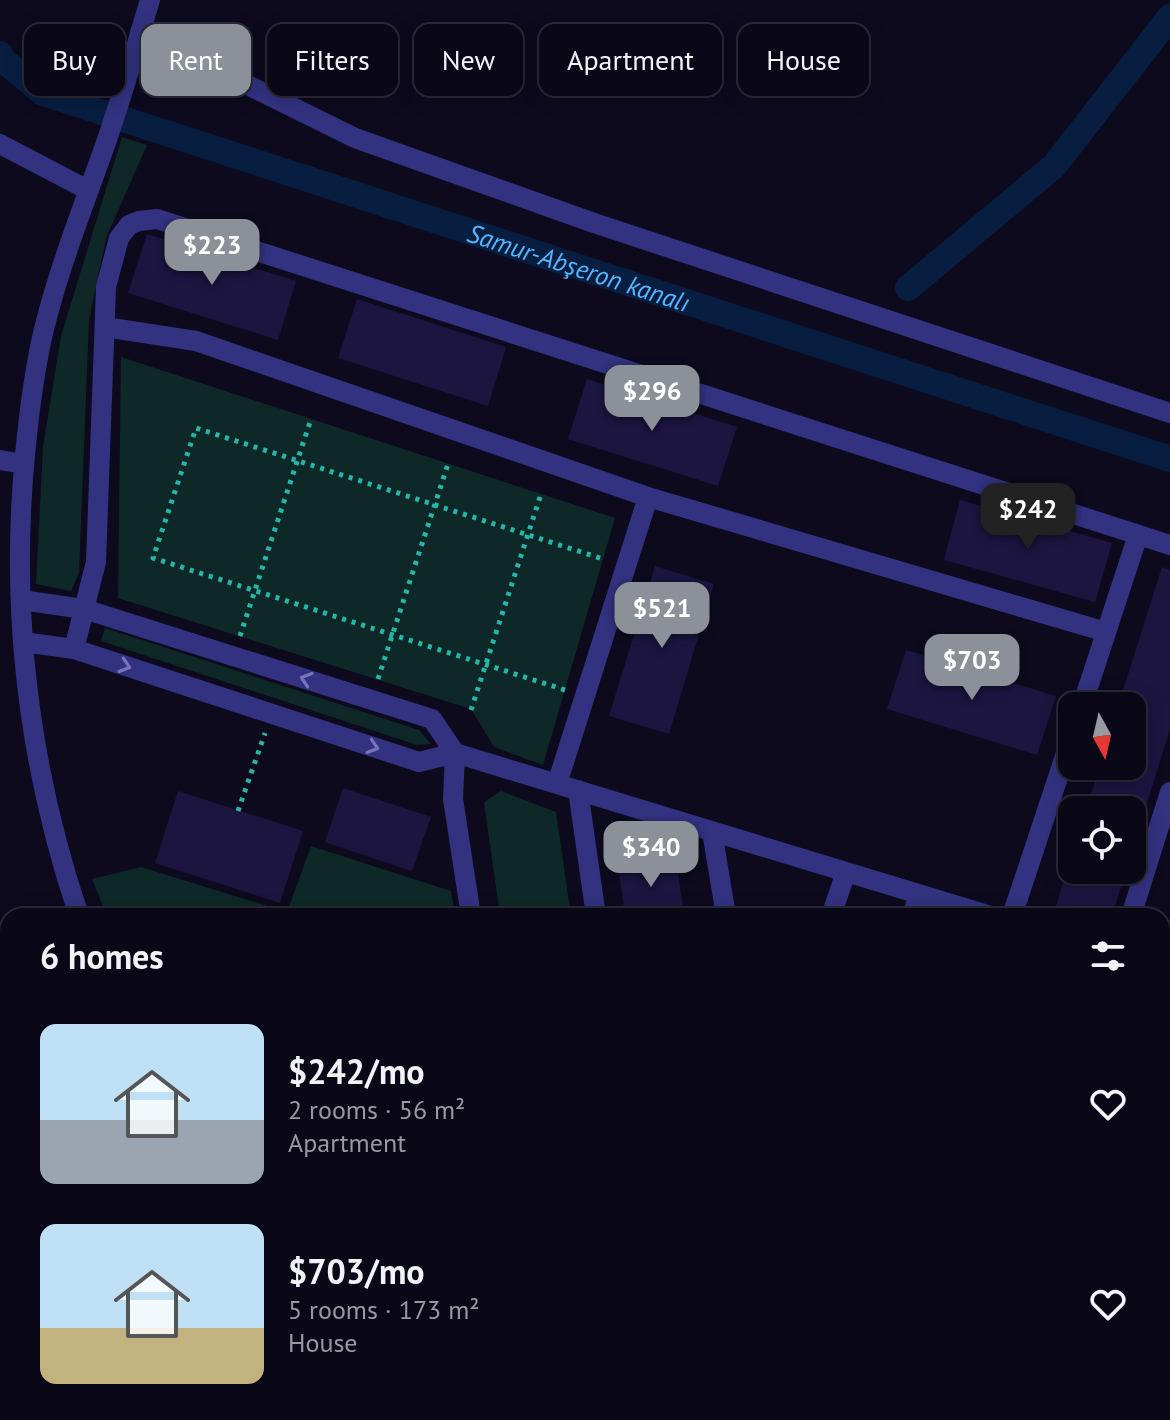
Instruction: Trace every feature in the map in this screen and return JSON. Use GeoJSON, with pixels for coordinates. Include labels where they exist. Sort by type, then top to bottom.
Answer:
{"type":"FeatureCollection","features":[{"type":"Feature","properties":{"kind":"street"},"geometry":{"type":"LineString","coordinates":[[76,908],[45,798],[33,736],[23,642],[20,512],[35,375],[44,331],[57,281],[104,149],[150,0]]}},
{"type":"Feature","properties":{"kind":"street"},"geometry":{"type":"LineString","coordinates":[[140,32],[355,138],[594,223],[1170,413]]}},
{"type":"Feature","properties":{"kind":"street"},"geometry":{"type":"LineString","coordinates":[[0,144],[88,190]]}},
{"type":"Feature","properties":{"kind":"street"},"geometry":{"type":"LineString","coordinates":[[74,649],[96,562],[106,287],[119,238],[129,225],[157,219],[1170,545]]}},
{"type":"Feature","properties":{"kind":"street"},"geometry":{"type":"LineString","coordinates":[[105,327],[196,341],[648,497],[1106,632]]}},
{"type":"Feature","properties":{"kind":"street"},"geometry":{"type":"LineString","coordinates":[[0,460],[24,464]]}},
{"type":"Feature","properties":{"kind":"street"},"geometry":{"type":"LineString","coordinates":[[557,784],[648,497]]}},
{"type":"Feature","properties":{"kind":"street"},"geometry":{"type":"LineString","coordinates":[[1087,692],[1138,535]]}},
{"type":"Feature","properties":{"kind":"street"},"geometry":{"type":"LineString","coordinates":[[21,600],[84,609],[432,719],[455,753],[453,799],[470,908]]}},
{"type":"Feature","properties":{"kind":"street"},"geometry":{"type":"LineString","coordinates":[[23,642],[74,649],[419,762],[455,753],[965,908]]}},
{"type":"Feature","properties":{"kind":"street"},"geometry":{"type":"LineString","coordinates":[[1015,908],[1058,777]]}},
{"type":"Feature","properties":{"kind":"street"},"geometry":{"type":"LineString","coordinates":[[578,790],[595,908]]}},
{"type":"Feature","properties":{"kind":"street"},"geometry":{"type":"LineString","coordinates":[[1134,908],[1170,792]]}},
{"type":"Feature","properties":{"kind":"street"},"geometry":{"type":"LineString","coordinates":[[712,831],[725,908]]}},
{"type":"Feature","properties":{"kind":"street"},"geometry":{"type":"LineString","coordinates":[[834,908],[846,872]]}},
{"type":"Feature","properties":{"kind":"street"},"geometry":{"type":"LineString","coordinates":[[915,908],[919,894]]}},
{"type":"Feature","properties":{"kind":"path"},"geometry":{"type":"LineString","coordinates":[[240,637],[311,419]]}},
{"type":"Feature","properties":{"kind":"path"},"geometry":{"type":"LineString","coordinates":[[565,690],[153,558],[196,428],[603,559]]}},
{"type":"Feature","properties":{"kind":"path"},"geometry":{"type":"LineString","coordinates":[[378,680],[448,464]]}},
{"type":"Feature","properties":{"kind":"path"},"geometry":{"type":"LineString","coordinates":[[471,710],[541,494]]}},
{"type":"Feature","properties":{"kind":"path"},"geometry":{"type":"LineString","coordinates":[[238,811],[271,714]]}},
{"type":"Feature","properties":{"kind":"green space"},"geometry":{"type":"Polygon","coordinates":[[[122,137],[147,145],[106,238],[89,320],[79,573],[71,591],[36,584],[43,447],[61,336],[122,137]]]}},
{"type":"Feature","properties":{"kind":"green space"},"geometry":{"type":"Polygon","coordinates":[[[121,357],[615,518],[543,765],[494,747],[471,709],[118,598],[121,357]]]}},
{"type":"Feature","properties":{"kind":"green space"},"geometry":{"type":"Polygon","coordinates":[[[105,628],[419,730],[431,744],[417,745],[101,641],[105,628]]]}},
{"type":"Feature","properties":{"kind":"green space"},"geometry":{"type":"Polygon","coordinates":[[[501,791],[556,812],[570,908],[499,908],[484,802],[501,791]]]}},
{"type":"Feature","properties":{"kind":"green space"},"geometry":{"type":"Polygon","coordinates":[[[311,846],[451,891],[454,908],[288,908],[311,846]]]}},
{"type":"Feature","properties":{"kind":"green space"},"geometry":{"type":"Polygon","coordinates":[[[141,867],[274,908],[104,908],[92,879],[141,867]]]}},
{"type":"Feature","properties":{"kind":"building"},"geometry":{"type":"Polygon","coordinates":[[[147,234],[296,281],[278,340],[128,293],[147,234]]]}},
{"type":"Feature","properties":{"kind":"building"},"geometry":{"type":"Polygon","coordinates":[[[357,299],[506,347],[488,406],[338,358],[357,299]]]}},
{"type":"Feature","properties":{"kind":"building"},"geometry":{"type":"Polygon","coordinates":[[[587,379],[737,427],[718,486],[568,439],[587,379]]]}},
{"type":"Feature","properties":{"kind":"building"},"geometry":{"type":"Polygon","coordinates":[[[960,500],[1112,543],[1095,602],[944,560],[960,500]]]}},
{"type":"Feature","properties":{"kind":"building"},"geometry":{"type":"Polygon","coordinates":[[[655,566],[714,584],[669,734],[609,716],[655,566]]]}},
{"type":"Feature","properties":{"kind":"building"},"geometry":{"type":"Polygon","coordinates":[[[1162,567],[1170,570],[1170,729],[1146,807],[1146,796],[1090,796],[1096,780],[1146,780],[1146,692],[1122,692],[1162,567]]]}},
{"type":"Feature","properties":{"kind":"building"},"geometry":{"type":"Polygon","coordinates":[[[906,650],[1056,696],[1037,755],[887,709],[906,650]]]}},
{"type":"Feature","properties":{"kind":"building"},"geometry":{"type":"Polygon","coordinates":[[[343,788],[431,817],[412,871],[325,842],[343,788]]]}},
{"type":"Feature","properties":{"kind":"building"},"geometry":{"type":"Polygon","coordinates":[[[178,791],[303,831],[280,903],[155,863],[178,791]]]}},
{"type":"Feature","properties":{"kind":"building"},"geometry":{"type":"Polygon","coordinates":[[[676,858],[683,908],[624,908],[618,866],[676,858]]]}},
{"type":"Feature","properties":{"kind":"building"},"geometry":{"type":"Polygon","coordinates":[[[1063,884],[1122,884],[1114,908],[1055,908],[1063,884]]]}},
{"type":"Feature","properties":{"kind":"waterway"},"geometry":{"type":"LineString","coordinates":[[908,288],[1054,166],[1170,17]]}},
{"type":"Feature","properties":{"kind":"waterway","name":"Samur-Abşeron kanalı"},"geometry":{"type":"LineString","coordinates":[[0,54],[43,93],[1170,459]]}}]}
